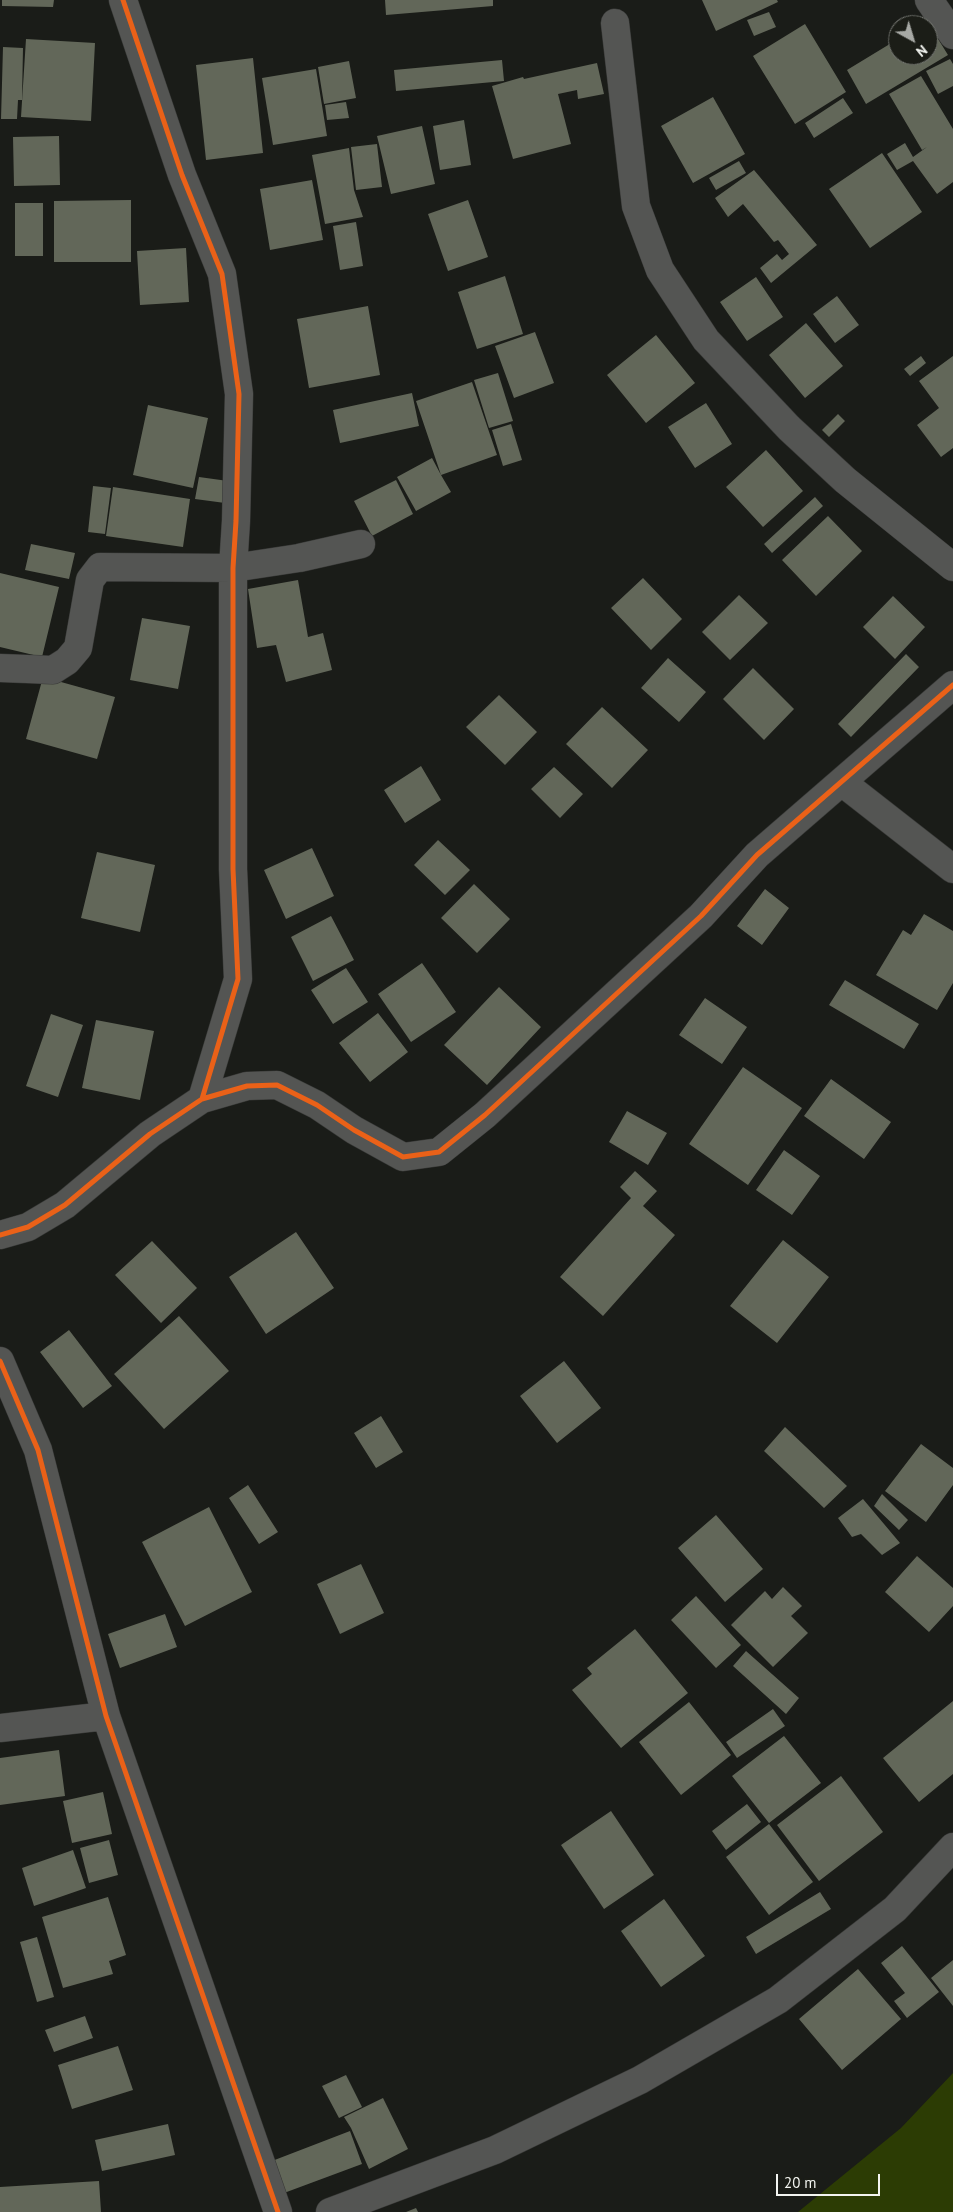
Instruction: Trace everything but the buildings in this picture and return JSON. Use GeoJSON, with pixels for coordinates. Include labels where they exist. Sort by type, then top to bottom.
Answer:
{"type":"FeatureCollection","features":[{"type":"Feature","properties":{"kind":"street"},"geometry":{"type":"LineString","coordinates":[[124,0],[182,175],[222,274],[239,394],[233,568],[233,869],[238,979],[202,1099]]}},
{"type":"Feature","properties":{"kind":"street"},"geometry":{"type":"LineString","coordinates":[[929,0],[953,35]]}},
{"type":"Feature","properties":{"kind":"street"},"geometry":{"type":"LineString","coordinates":[[615,23],[636,206],[660,270],[706,340],[790,428],[845,480],[953,568]]}},
{"type":"Feature","properties":{"kind":"street"},"geometry":{"type":"LineString","coordinates":[[0,668],[53,670],[67,661],[78,648],[90,580],[100,567],[233,568],[299,558],[360,544]]}},
{"type":"Feature","properties":{"kind":"street"},"geometry":{"type":"LineString","coordinates":[[0,1235],[28,1228],[65,1205],[150,1134],[202,1099],[247,1086],[277,1085],[317,1105],[354,1130],[403,1157],[439,1152],[485,1115],[701,916],[757,855],[843,783],[953,685]]}},
{"type":"Feature","properties":{"kind":"street"},"geometry":{"type":"LineString","coordinates":[[843,783],[953,869]]}},
{"type":"Feature","properties":{"kind":"street"},"geometry":{"type":"LineString","coordinates":[[0,1361],[38,1450],[106,1716],[278,2212]]}},
{"type":"Feature","properties":{"kind":"street"},"geometry":{"type":"LineString","coordinates":[[0,1728],[106,1716]]}},
{"type":"Feature","properties":{"kind":"street"},"geometry":{"type":"LineString","coordinates":[[330,2212],[495,2150],[640,2080],[778,2000],[895,1909],[953,1847]]}},
{"type":"Feature","properties":{"kind":"green space"},"geometry":{"type":"Polygon","coordinates":[[[953,2073],[953,2212],[798,2212],[901,2128],[953,2073]]]}},
{"type":"Feature","properties":{"kind":"cycle path"},"geometry":{"type":"LineString","coordinates":[[123,0],[182,175],[222,274],[239,394],[233,568],[233,869],[238,979],[202,1099]]}},
{"type":"Feature","properties":{"kind":"cycle path"},"geometry":{"type":"LineString","coordinates":[[0,1235],[28,1227],[65,1205],[150,1134],[202,1099],[247,1086],[277,1085],[317,1105],[354,1130],[403,1157],[439,1152],[485,1115],[701,916],[757,855],[953,685]]}},
{"type":"Feature","properties":{"kind":"cycle path"},"geometry":{"type":"LineString","coordinates":[[0,1361],[38,1450],[106,1716],[278,2212]]}}]}
